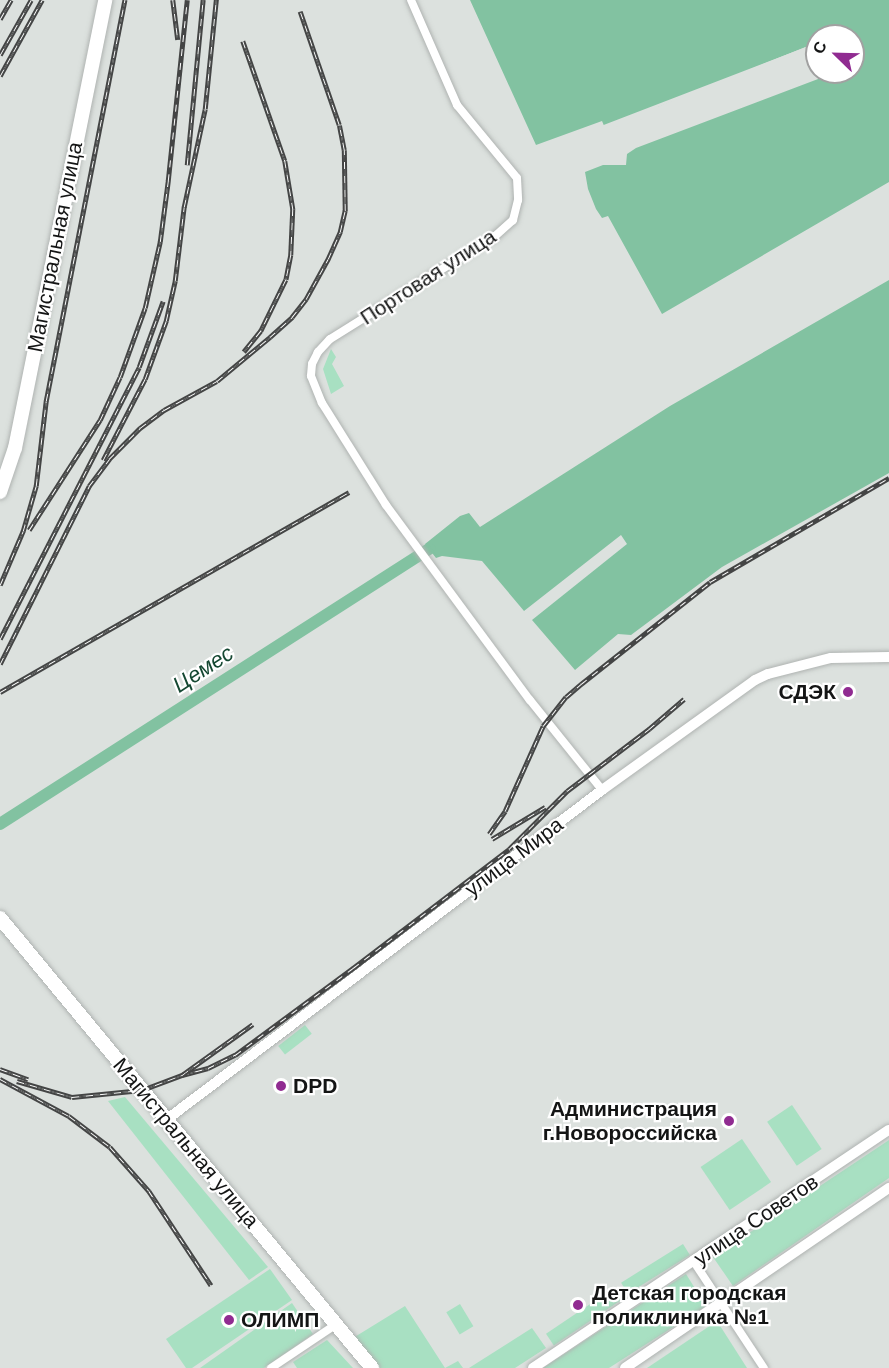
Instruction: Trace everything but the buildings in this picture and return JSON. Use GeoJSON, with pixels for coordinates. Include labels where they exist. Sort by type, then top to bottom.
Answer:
{"type":"FeatureCollection","features":[{"type":"Feature","properties":{"kind":"highway","name":"Магистральная улица"},"geometry":{"type":"LineString","coordinates":[[0,492],[15,448],[105,0]]}},
{"type":"Feature","properties":{"kind":"highway","name":"Магистральная улица"},"geometry":{"type":"LineString","coordinates":[[0,918],[372,1368]]}},
{"type":"Feature","properties":{"kind":"street","name":"Портовая улица"},"geometry":{"type":"LineString","coordinates":[[411,0],[457,105],[517,178],[518,200],[513,220],[495,236],[330,339],[318,352],[312,364],[311,376],[322,403],[363,471],[499,658],[602,790]]}},
{"type":"Feature","properties":{"kind":"street","name":"улица Мира"},"geometry":{"type":"LineString","coordinates":[[166,1120],[602,790],[768,674],[831,658],[889,657]]}},
{"type":"Feature","properties":{"kind":"street","name":"улица Советов"},"geometry":{"type":"LineString","coordinates":[[533,1368],[889,1130]]}},
{"type":"Feature","properties":{"kind":"street"},"geometry":{"type":"LineString","coordinates":[[625,1368],[889,1188]]}},
{"type":"Feature","properties":{"kind":"street"},"geometry":{"type":"LineString","coordinates":[[694,1262],[764,1368]]}},
{"type":"Feature","properties":{"kind":"street"},"geometry":{"type":"LineString","coordinates":[[271,1368],[335,1325]]}},
{"type":"Feature","properties":{"kind":"shaded area"},"geometry":{"type":"Polygon","coordinates":[[[470,0],[889,0],[889,182],[662,314],[608,216],[602,218],[596,209],[588,189],[585,172],[603,165],[626,165],[627,154],[636,148],[805,84],[865,84],[865,24],[805,24],[805,47],[605,128],[602,121],[536,145],[470,0]]]}},
{"type":"Feature","properties":{"kind":"shaded area"},"geometry":{"type":"Polygon","coordinates":[[[889,280],[889,473],[722,567],[631,635],[618,634],[575,670],[532,620],[627,544],[621,535],[524,611],[482,561],[442,556],[436,558],[425,544],[460,516],[469,513],[480,527],[670,406],[889,280]]]}},
{"type":"Feature","properties":{"kind":"shaded area"},"geometry":{"type":"Polygon","coordinates":[[[331,349],[336,357],[332,364],[344,386],[331,394],[323,369],[331,349]]]}},
{"type":"Feature","properties":{"kind":"shaded area"},"geometry":{"type":"Polygon","coordinates":[[[305,1025],[312,1034],[285,1055],[278,1046],[305,1025]]]}},
{"type":"Feature","properties":{"kind":"shaded area"},"geometry":{"type":"Polygon","coordinates":[[[125,1097],[268,1267],[249,1280],[108,1101],[125,1097]]]}},
{"type":"Feature","properties":{"kind":"shaded area"},"geometry":{"type":"Polygon","coordinates":[[[792,1105],[822,1149],[797,1166],[767,1122],[792,1105]]]}},
{"type":"Feature","properties":{"kind":"shaded area"},"geometry":{"type":"Polygon","coordinates":[[[742,1139],[771,1182],[730,1210],[701,1167],[742,1139]]]}},
{"type":"Feature","properties":{"kind":"shaded area"},"geometry":{"type":"Polygon","coordinates":[[[889,1140],[889,1178],[733,1286],[713,1257],[889,1140]]]}},
{"type":"Feature","properties":{"kind":"shaded area"},"geometry":{"type":"Polygon","coordinates":[[[683,1244],[690,1255],[628,1294],[621,1283],[683,1244]]]}},
{"type":"Feature","properties":{"kind":"shaded area","name":"ОЛИМП"},"geometry":{"type":"Polygon","coordinates":[[[270,1269],[292,1300],[192,1368],[186,1368],[166,1339],[270,1269]]]}},
{"type":"Feature","properties":{"kind":"shaded area"},"geometry":{"type":"Polygon","coordinates":[[[686,1274],[706,1306],[609,1368],[543,1368],[686,1274]]]}},
{"type":"Feature","properties":{"kind":"shaded area"},"geometry":{"type":"Polygon","coordinates":[[[614,1288],[622,1300],[554,1345],[546,1334],[614,1288]]]}},
{"type":"Feature","properties":{"kind":"shaded area"},"geometry":{"type":"Polygon","coordinates":[[[292,1303],[313,1334],[264,1368],[200,1368],[292,1303]]]}},
{"type":"Feature","properties":{"kind":"shaded area"},"geometry":{"type":"Polygon","coordinates":[[[460,1304],[473,1326],[460,1335],[446,1312],[460,1304]]]}},
{"type":"Feature","properties":{"kind":"shaded area"},"geometry":{"type":"Polygon","coordinates":[[[405,1306],[445,1368],[379,1368],[353,1338],[405,1306]]]}},
{"type":"Feature","properties":{"kind":"shaded area"},"geometry":{"type":"Polygon","coordinates":[[[717,1321],[747,1368],[647,1368],[717,1321]]]}},
{"type":"Feature","properties":{"kind":"shaded area"},"geometry":{"type":"Polygon","coordinates":[[[532,1328],[546,1348],[515,1368],[469,1368],[532,1328]]]}},
{"type":"Feature","properties":{"kind":"shaded area"},"geometry":{"type":"Polygon","coordinates":[[[327,1340],[353,1368],[297,1368],[293,1362],[327,1340]]]}},
{"type":"Feature","properties":{"kind":"shaded area"},"geometry":{"type":"Polygon","coordinates":[[[458,1361],[463,1368],[445,1368],[458,1361]]]}},
{"type":"Feature","properties":{"kind":"pier"},"geometry":{"type":"Polygon","coordinates":[[[805,47],[805,51],[658,107],[653,116],[605,130],[601,126],[805,47]]]}},
{"type":"Feature","properties":{"kind":"waterway","name":"Цемес"},"geometry":{"type":"LineString","coordinates":[[0,824],[429,549]]}},
{"type":"Feature","properties":{"kind":"railway"},"geometry":{"type":"LineString","coordinates":[[0,19],[11,0]]}},
{"type":"Feature","properties":{"kind":"railway"},"geometry":{"type":"LineString","coordinates":[[0,55],[31,0]]}},
{"type":"Feature","properties":{"kind":"railway"},"geometry":{"type":"LineString","coordinates":[[0,76],[42,0]]}},
{"type":"Feature","properties":{"kind":"railway"},"geometry":{"type":"LineString","coordinates":[[0,585],[23,531],[36,486],[46,401],[125,0]]}},
{"type":"Feature","properties":{"kind":"railway"},"geometry":{"type":"LineString","coordinates":[[173,0],[178,40]]}},
{"type":"Feature","properties":{"kind":"railway"},"geometry":{"type":"LineString","coordinates":[[29,530],[100,420],[120,377],[145,308],[160,242],[187,0]]}},
{"type":"Feature","properties":{"kind":"railway"},"geometry":{"type":"LineString","coordinates":[[187,165],[203,0]]}},
{"type":"Feature","properties":{"kind":"railway"},"geometry":{"type":"LineString","coordinates":[[103,460],[145,379],[166,321],[175,281],[184,207],[205,109],[216,0]]}},
{"type":"Feature","properties":{"kind":"railway"},"geometry":{"type":"LineString","coordinates":[[0,664],[89,486],[109,459],[140,428],[164,410],[217,381],[292,317],[306,299],[328,259],[340,232],[345,211],[344,150],[339,125],[300,12]]}},
{"type":"Feature","properties":{"kind":"railway"},"geometry":{"type":"LineString","coordinates":[[243,41],[285,161],[293,209],[291,255],[286,280],[261,331],[244,352]]}},
{"type":"Feature","properties":{"kind":"railway"},"geometry":{"type":"LineString","coordinates":[[0,639],[139,367],[163,301]]}},
{"type":"Feature","properties":{"kind":"railway"},"geometry":{"type":"LineString","coordinates":[[489,834],[505,811],[543,726],[566,697],[710,582],[889,478]]}},
{"type":"Feature","properties":{"kind":"railway"},"geometry":{"type":"LineString","coordinates":[[0,692],[349,492]]}},
{"type":"Feature","properties":{"kind":"railway"},"geometry":{"type":"LineString","coordinates":[[182,1075],[208,1068],[235,1055],[353,968],[509,849],[567,791],[649,729],[684,699]]}},
{"type":"Feature","properties":{"kind":"railway"},"geometry":{"type":"LineString","coordinates":[[492,839],[545,807]]}},
{"type":"Feature","properties":{"kind":"railway"},"geometry":{"type":"LineString","coordinates":[[17,1081],[72,1097],[142,1090],[182,1075],[253,1024]]}},
{"type":"Feature","properties":{"kind":"railway"},"geometry":{"type":"LineString","coordinates":[[0,1069],[28,1079]]}},
{"type":"Feature","properties":{"kind":"railway"},"geometry":{"type":"LineString","coordinates":[[0,1079],[69,1116],[110,1147],[149,1191],[211,1285]]}},
{"type":"Feature","properties":{"kind":"place","name":"СДЭК"},"geometry":{"type":"Point","coordinates":[848,692]}},
{"type":"Feature","properties":{"kind":"place","name":"DPD"},"geometry":{"type":"Point","coordinates":[281,1086]}},
{"type":"Feature","properties":{"kind":"place","name":"Администрация г.Новороссийска"},"geometry":{"type":"Point","coordinates":[729,1121]}},
{"type":"Feature","properties":{"kind":"place","name":"Детская городская поликлиника №1"},"geometry":{"type":"Point","coordinates":[578,1305]}},
{"type":"Feature","properties":{"kind":"place","name":"ОЛИМП"},"geometry":{"type":"Point","coordinates":[229,1320]}}]}
